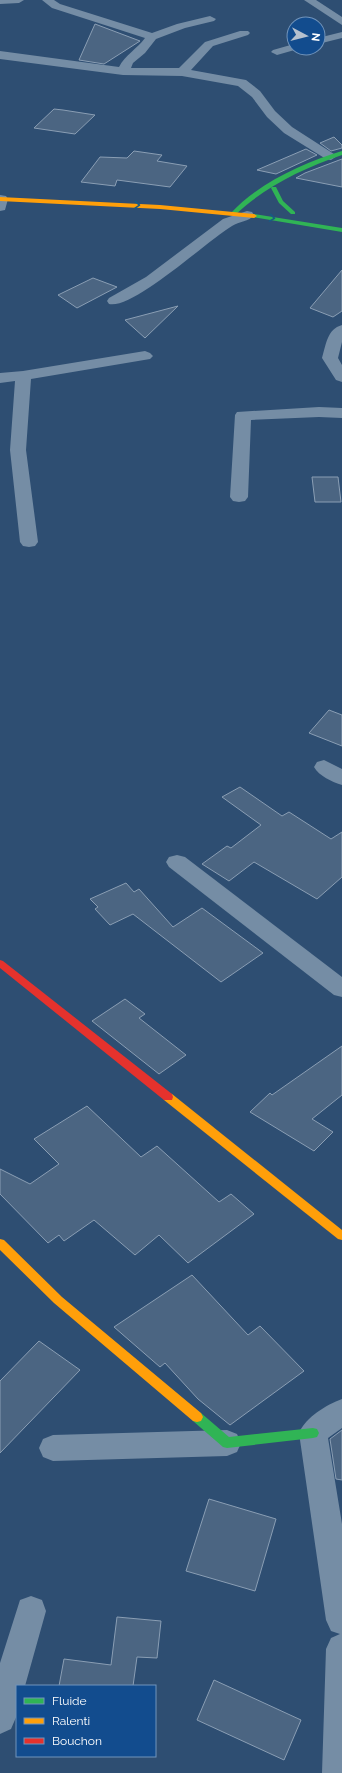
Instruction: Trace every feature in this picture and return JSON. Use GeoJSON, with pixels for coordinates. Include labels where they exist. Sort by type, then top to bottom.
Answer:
{"type":"FeatureCollection","features":[{"type":"Feature","properties":{"kind":"street"},"geometry":{"type":"LineString","coordinates":[[0,1],[19,0]]}},
{"type":"Feature","properties":{"kind":"street"},"geometry":{"type":"LineString","coordinates":[[48,0],[56,6],[152,37]]}},
{"type":"Feature","properties":{"kind":"street"},"geometry":{"type":"LineString","coordinates":[[309,0],[342,22]]}},
{"type":"Feature","properties":{"kind":"street"},"geometry":{"type":"LineString","coordinates":[[123,71],[128,61],[141,50],[152,37],[181,26],[210,19]]}},
{"type":"Feature","properties":{"kind":"street"},"geometry":{"type":"LineString","coordinates":[[182,72],[209,44],[244,34]]}},
{"type":"Feature","properties":{"kind":"street"},"geometry":{"type":"LineString","coordinates":[[326,39],[342,35]]}},
{"type":"Feature","properties":{"kind":"street"},"geometry":{"type":"LineString","coordinates":[[277,52],[286,49]]}},
{"type":"Feature","properties":{"kind":"street"},"geometry":{"type":"LineString","coordinates":[[0,55],[123,71],[182,72],[242,83],[256,94],[271,114],[288,130],[337,154]]}},
{"type":"Feature","properties":{"kind":"street"},"geometry":{"type":"LineString","coordinates":[[237,195],[257,192],[275,185],[337,154]]}},
{"type":"Feature","properties":{"kind":"street"},"geometry":{"type":"LineString","coordinates":[[114,301],[151,280],[239,211],[275,185]]}},
{"type":"Feature","properties":{"kind":"street"},"geometry":{"type":"LineString","coordinates":[[275,185],[280,202],[293,213]]}},
{"type":"Feature","properties":{"kind":"street"},"geometry":{"type":"LineString","coordinates":[[239,211],[257,192]]}},
{"type":"Feature","properties":{"kind":"street"},"geometry":{"type":"LineString","coordinates":[[0,199],[293,213],[342,221]]}},
{"type":"Feature","properties":{"kind":"street"},"geometry":{"type":"LineString","coordinates":[[0,199],[190,200]]}},
{"type":"Feature","properties":{"kind":"street"},"geometry":{"type":"LineString","coordinates":[[239,211],[342,230]]}},
{"type":"Feature","properties":{"kind":"street"},"geometry":{"type":"LineString","coordinates":[[342,330],[336,336],[330,358],[342,377]]}},
{"type":"Feature","properties":{"kind":"street"},"geometry":{"type":"LineString","coordinates":[[0,378],[23,376],[145,356]]}},
{"type":"Feature","properties":{"kind":"street"},"geometry":{"type":"LineString","coordinates":[[23,376],[18,450],[29,542]]}},
{"type":"Feature","properties":{"kind":"street"},"geometry":{"type":"LineString","coordinates":[[239,497],[243,415],[319,412],[342,413]]}},
{"type":"Feature","properties":{"kind":"street"},"geometry":{"type":"LineString","coordinates":[[324,767],[342,778]]}},
{"type":"Feature","properties":{"kind":"street"},"geometry":{"type":"LineString","coordinates":[[177,862],[342,989]]}},
{"type":"Feature","properties":{"kind":"street"},"geometry":{"type":"LineString","coordinates":[[0,963],[342,1236]]}},
{"type":"Feature","properties":{"kind":"street"},"geometry":{"type":"LineString","coordinates":[[0,1243],[58,1300],[227,1443]]}},
{"type":"Feature","properties":{"kind":"street"},"geometry":{"type":"LineString","coordinates":[[53,1448],[227,1443],[313,1433],[342,1412]]}},
{"type":"Feature","properties":{"kind":"street"},"geometry":{"type":"LineString","coordinates":[[313,1433],[342,1620]]}},
{"type":"Feature","properties":{"kind":"street"},"geometry":{"type":"LineString","coordinates":[[0,1718],[31,1611]]}},
{"type":"Feature","properties":{"kind":"street"},"geometry":{"type":"LineString","coordinates":[[339,1773],[342,1649]]}},
{"type":"Feature","properties":{"kind":"building"},"geometry":{"type":"Polygon","coordinates":[[[95,24],[140,41],[104,64],[79,60],[95,24]]]}},
{"type":"Feature","properties":{"kind":"building"},"geometry":{"type":"Polygon","coordinates":[[[54,109],[95,115],[75,134],[34,128],[54,109]]]}},
{"type":"Feature","properties":{"kind":"building"},"geometry":{"type":"Polygon","coordinates":[[[334,137],[342,145],[342,148],[331,151],[320,143],[334,137]]]}},
{"type":"Feature","properties":{"kind":"building"},"geometry":{"type":"Polygon","coordinates":[[[306,149],[317,155],[276,174],[257,170],[306,149]]]}},
{"type":"Feature","properties":{"kind":"building"},"geometry":{"type":"Polygon","coordinates":[[[134,151],[162,155],[157,161],[187,166],[170,187],[117,180],[115,186],[81,182],[100,157],[127,158],[134,151]]]}},
{"type":"Feature","properties":{"kind":"building"},"geometry":{"type":"Polygon","coordinates":[[[342,159],[342,187],[296,178],[305,173],[342,159]]]}},
{"type":"Feature","properties":{"kind":"building"},"geometry":{"type":"Polygon","coordinates":[[[342,270],[342,311],[333,317],[310,308],[342,270]]]}},
{"type":"Feature","properties":{"kind":"building"},"geometry":{"type":"Polygon","coordinates":[[[93,278],[117,287],[77,308],[58,295],[93,278]]]}},
{"type":"Feature","properties":{"kind":"building"},"geometry":{"type":"Polygon","coordinates":[[[178,306],[145,338],[125,320],[178,306]]]}},
{"type":"Feature","properties":{"kind":"building"},"geometry":{"type":"Polygon","coordinates":[[[312,477],[338,477],[341,502],[315,502],[312,477]]]}},
{"type":"Feature","properties":{"kind":"building"},"geometry":{"type":"Polygon","coordinates":[[[329,710],[342,715],[342,746],[309,733],[329,710]]]}},
{"type":"Feature","properties":{"kind":"building"},"geometry":{"type":"Polygon","coordinates":[[[240,787],[282,816],[289,812],[331,839],[342,832],[342,877],[317,899],[254,862],[229,881],[202,864],[227,846],[231,848],[261,825],[222,797],[240,787]]]}},
{"type":"Feature","properties":{"kind":"building"},"geometry":{"type":"Polygon","coordinates":[[[126,883],[134,892],[139,889],[173,927],[202,908],[263,953],[221,982],[133,914],[110,925],[95,909],[98,907],[90,899],[126,883]]]}},
{"type":"Feature","properties":{"kind":"building"},"geometry":{"type":"Polygon","coordinates":[[[125,999],[145,1014],[139,1018],[186,1055],[159,1074],[92,1021],[125,999]]]}},
{"type":"Feature","properties":{"kind":"building"},"geometry":{"type":"Polygon","coordinates":[[[342,1046],[342,1095],[312,1119],[333,1132],[314,1151],[250,1112],[270,1093],[272,1095],[342,1046]]]}},
{"type":"Feature","properties":{"kind":"building"},"geometry":{"type":"Polygon","coordinates":[[[87,1106],[141,1157],[157,1146],[219,1202],[231,1194],[254,1214],[188,1263],[159,1235],[135,1255],[94,1220],[64,1241],[59,1235],[48,1243],[0,1194],[0,1169],[30,1184],[59,1164],[34,1139],[87,1106]]]}},
{"type":"Feature","properties":{"kind":"building"},"geometry":{"type":"Polygon","coordinates":[[[192,1275],[248,1335],[260,1326],[304,1371],[230,1425],[198,1399],[165,1363],[160,1367],[114,1327],[192,1275]]]}},
{"type":"Feature","properties":{"kind":"building"},"geometry":{"type":"Polygon","coordinates":[[[39,1341],[80,1370],[0,1453],[0,1381],[39,1341]]]}},
{"type":"Feature","properties":{"kind":"building"},"geometry":{"type":"Polygon","coordinates":[[[342,1430],[342,1480],[336,1479],[330,1439],[342,1430]]]}},
{"type":"Feature","properties":{"kind":"building"},"geometry":{"type":"Polygon","coordinates":[[[209,1499],[276,1519],[255,1591],[186,1571],[209,1499]]]}},
{"type":"Feature","properties":{"kind":"building"},"geometry":{"type":"Polygon","coordinates":[[[117,1617],[161,1621],[157,1658],[137,1657],[133,1685],[59,1685],[64,1659],[111,1665],[117,1617]]]}},
{"type":"Feature","properties":{"kind":"building"},"geometry":{"type":"Polygon","coordinates":[[[214,1680],[301,1720],[284,1760],[197,1720],[214,1680]]]}},
{"type":"Feature","properties":{"kind":"traffic: fast"},"geometry":{"type":"LineString","coordinates":[[233,214],[244,203],[284,177],[342,153]]}},
{"type":"Feature","properties":{"kind":"traffic: fast"},"geometry":{"type":"LineString","coordinates":[[274,188],[281,202],[293,213]]}},
{"type":"Feature","properties":{"kind":"traffic: fast"},"geometry":{"type":"LineString","coordinates":[[254,216],[342,230]]}},
{"type":"Feature","properties":{"kind":"traffic: fast"},"geometry":{"type":"LineString","coordinates":[[197,1417],[227,1443],[313,1433]]}},
{"type":"Feature","properties":{"kind":"traffic: slow"},"geometry":{"type":"LineString","coordinates":[[0,199],[160,207],[254,216]]}},
{"type":"Feature","properties":{"kind":"traffic: slow"},"geometry":{"type":"LineString","coordinates":[[168,1097],[342,1236]]}},
{"type":"Feature","properties":{"kind":"traffic: slow"},"geometry":{"type":"LineString","coordinates":[[0,1243],[58,1300],[197,1417]]}},
{"type":"Feature","properties":{"kind":"traffic: jam"},"geometry":{"type":"LineString","coordinates":[[0,963],[168,1097]]}}]}
